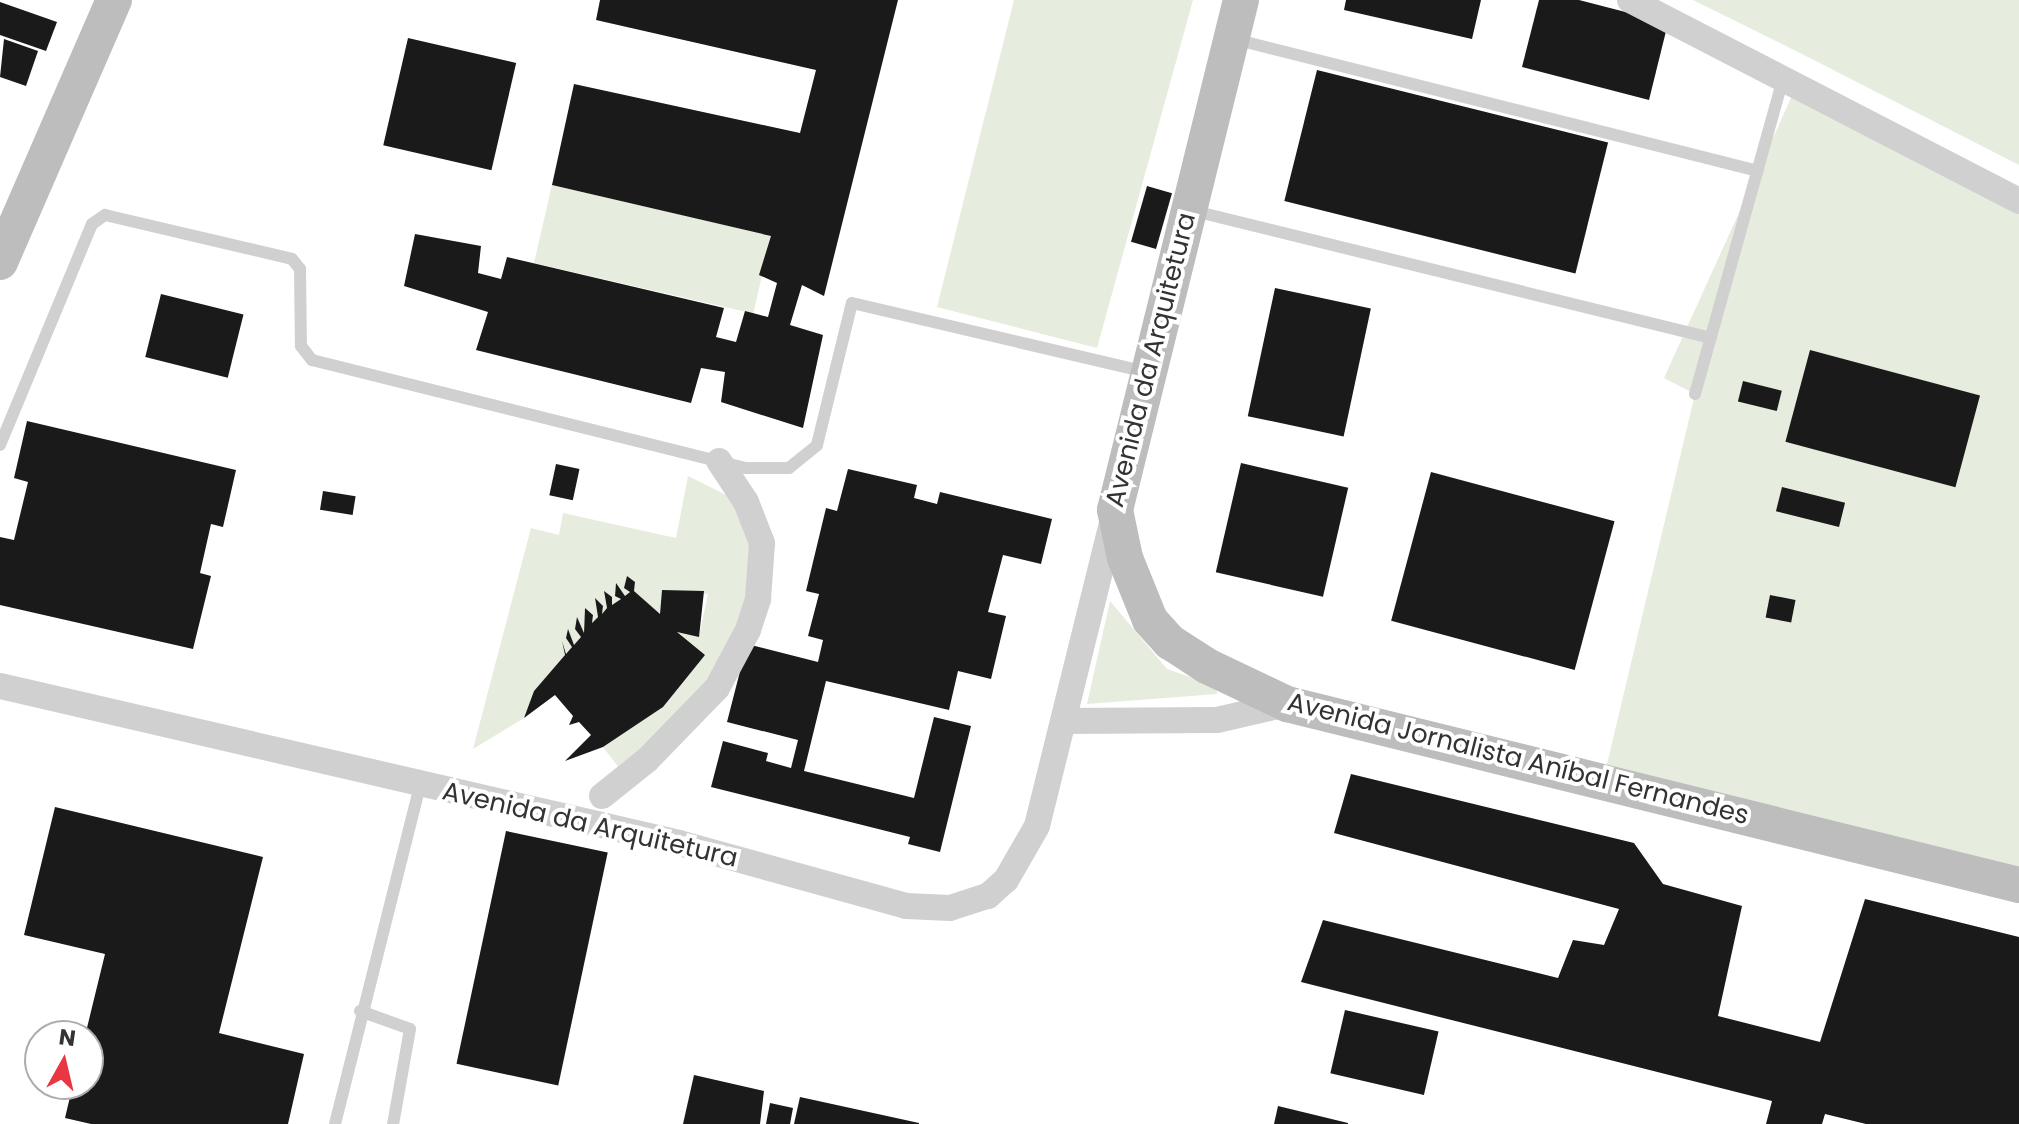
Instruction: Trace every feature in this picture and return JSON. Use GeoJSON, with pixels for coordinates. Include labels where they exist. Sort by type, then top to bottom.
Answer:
{"type":"FeatureCollection","features":[{"type":"Feature","properties":{"kind":"street"},"geometry":{"type":"LineString","coordinates":[[0,262],[10,212],[114,0]]}},
{"type":"Feature","properties":{"kind":"street","name":"Avenida da Arquitetura"},"geometry":{"type":"LineString","coordinates":[[0,686],[420,786],[679,843],[906,906],[950,908],[988,896],[1021,862],[1050,787],[1147,372],[1241,0]]}},
{"type":"Feature","properties":{"kind":"street"},"geometry":{"type":"LineString","coordinates":[[1630,0],[2019,201]]}},
{"type":"Feature","properties":{"kind":"street"},"geometry":{"type":"LineString","coordinates":[[602,796],[647,760],[717,688],[748,630],[758,599],[762,543],[746,502],[719,461]]}},
{"type":"Feature","properties":{"kind":"street","name":"Avenida Jornalista Aníbal Fernandes"},"geometry":{"type":"LineString","coordinates":[[1115,510],[1125,558],[1150,620],[1170,642],[1207,666],[1287,704],[2019,885]]}},
{"type":"Feature","properties":{"kind":"street"},"geometry":{"type":"LineString","coordinates":[[1064,721],[1217,720],[1287,704]]}},
{"type":"Feature","properties":{"kind":"lane"},"geometry":{"type":"LineString","coordinates":[[1232,39],[1758,171]]}},
{"type":"Feature","properties":{"kind":"lane"},"geometry":{"type":"LineString","coordinates":[[1695,394],[1783,79]]}},
{"type":"Feature","properties":{"kind":"lane"},"geometry":{"type":"LineString","coordinates":[[1187,209],[1711,338]]}},
{"type":"Feature","properties":{"kind":"lane"},"geometry":{"type":"LineString","coordinates":[[0,445],[92,224],[105,215],[292,259],[300,269],[301,346],[312,360],[719,461],[777,470],[809,455],[826,423],[852,303],[1147,372]]}},
{"type":"Feature","properties":{"kind":"lane"},"geometry":{"type":"LineString","coordinates":[[335,1124],[360,1011],[420,786]]}},
{"type":"Feature","properties":{"kind":"lane"},"geometry":{"type":"LineString","coordinates":[[360,1011],[410,1029],[393,1124]]}},
{"type":"Feature","properties":{"kind":"shaded area"},"geometry":{"type":"Polygon","coordinates":[[[1014,0],[1193,0],[1097,348],[937,307],[1014,0]]]}},
{"type":"Feature","properties":{"kind":"shaded area"},"geometry":{"type":"Polygon","coordinates":[[[1693,0],[2019,0],[2019,165],[1806,56],[1693,0]]]}},
{"type":"Feature","properties":{"kind":"shaded area"},"geometry":{"type":"Polygon","coordinates":[[[1797,85],[2019,209],[2019,882],[1603,781],[1695,394],[1664,378],[1797,85]]]}},
{"type":"Feature","properties":{"kind":"shaded area"},"geometry":{"type":"Polygon","coordinates":[[[552,185],[771,236],[753,314],[534,263],[552,185]]]}},
{"type":"Feature","properties":{"kind":"shaded area"},"geometry":{"type":"Polygon","coordinates":[[[688,476],[736,500],[755,549],[747,612],[710,685],[623,773],[603,747],[663,707],[705,655],[677,632],[699,636],[708,594],[662,590],[660,614],[634,591],[635,582],[627,577],[625,588],[630,592],[625,596],[616,584],[615,595],[621,599],[612,605],[612,597],[604,591],[607,608],[602,614],[603,606],[595,599],[598,617],[592,623],[593,614],[585,609],[584,633],[577,618],[581,637],[574,645],[568,630],[566,638],[572,647],[566,654],[562,642],[565,655],[534,691],[524,718],[473,749],[531,528],[559,535],[563,513],[676,538],[688,476]]]}},
{"type":"Feature","properties":{"kind":"shaded area"},"geometry":{"type":"Polygon","coordinates":[[[1110,601],[1167,669],[1216,686],[1217,694],[1087,704],[1110,601]]]}},
{"type":"Feature","properties":{"kind":"building"},"geometry":{"type":"Polygon","coordinates":[[[600,0],[898,0],[824,296],[802,285],[790,325],[823,335],[803,428],[721,402],[725,372],[701,368],[691,403],[476,350],[488,312],[404,286],[415,234],[481,246],[478,273],[501,279],[507,257],[724,308],[716,337],[736,342],[745,311],[768,317],[777,283],[759,275],[771,236],[552,185],[574,84],[800,133],[816,70],[596,20],[600,0]]]}},
{"type":"Feature","properties":{"kind":"building"},"geometry":{"type":"Polygon","coordinates":[[[1346,0],[1481,0],[1472,39],[1344,10],[1346,0]]]}},
{"type":"Feature","properties":{"kind":"building"},"geometry":{"type":"Polygon","coordinates":[[[1539,0],[1579,0],[1668,23],[1649,100],[1522,67],[1539,0]]]}},
{"type":"Feature","properties":{"kind":"building"},"geometry":{"type":"Polygon","coordinates":[[[0,2],[57,22],[46,51],[0,35],[0,2]]]}},
{"type":"Feature","properties":{"kind":"building"},"geometry":{"type":"Polygon","coordinates":[[[408,38],[516,63],[491,170],[383,145],[408,38]]]}},
{"type":"Feature","properties":{"kind":"building"},"geometry":{"type":"Polygon","coordinates":[[[4,39],[38,51],[26,86],[0,77],[4,39]]]}},
{"type":"Feature","properties":{"kind":"building"},"geometry":{"type":"Polygon","coordinates":[[[1317,70],[1608,143],[1575,274],[1284,201],[1317,70]]]}},
{"type":"Feature","properties":{"kind":"building"},"geometry":{"type":"Polygon","coordinates":[[[1147,186],[1172,193],[1156,249],[1131,242],[1147,186]]]}},
{"type":"Feature","properties":{"kind":"building"},"geometry":{"type":"Polygon","coordinates":[[[1275,288],[1371,308],[1344,437],[1248,416],[1275,288]]]}},
{"type":"Feature","properties":{"kind":"building"},"geometry":{"type":"Polygon","coordinates":[[[161,294],[243,315],[228,378],[145,357],[161,294]]]}},
{"type":"Feature","properties":{"kind":"building"},"geometry":{"type":"Polygon","coordinates":[[[1810,350],[1980,396],[1955,487],[1785,442],[1810,350]]]}},
{"type":"Feature","properties":{"kind":"building"},"geometry":{"type":"Polygon","coordinates":[[[1743,381],[1782,391],[1777,411],[1738,401],[1743,381]]]}},
{"type":"Feature","properties":{"kind":"building"},"geometry":{"type":"Polygon","coordinates":[[[27,421],[236,470],[223,527],[211,524],[200,573],[211,576],[193,649],[0,605],[0,537],[14,540],[28,482],[14,478],[27,421]]]}},
{"type":"Feature","properties":{"kind":"building"},"geometry":{"type":"Polygon","coordinates":[[[1241,463],[1348,488],[1323,597],[1216,572],[1241,463]]]}},
{"type":"Feature","properties":{"kind":"building"},"geometry":{"type":"Polygon","coordinates":[[[556,464],[579,469],[573,500],[549,495],[556,464]]]}},
{"type":"Feature","properties":{"kind":"building"},"geometry":{"type":"Polygon","coordinates":[[[848,469],[917,485],[914,498],[937,504],[940,492],[1052,519],[1041,564],[1003,555],[988,612],[1006,616],[991,679],[958,671],[949,710],[826,681],[804,771],[914,798],[934,717],[971,726],[940,852],[908,844],[910,837],[711,787],[723,741],[768,753],[766,761],[791,768],[798,740],[727,722],[747,644],[818,662],[823,640],[808,636],[819,594],[806,591],[826,508],[837,511],[848,469]]]}},
{"type":"Feature","properties":{"kind":"building"},"geometry":{"type":"Polygon","coordinates":[[[1431,472],[1615,521],[1575,670],[1391,621],[1431,472]]]}},
{"type":"Feature","properties":{"kind":"building"},"geometry":{"type":"Polygon","coordinates":[[[1782,487],[1845,503],[1839,527],[1776,511],[1782,487]]]}},
{"type":"Feature","properties":{"kind":"building"},"geometry":{"type":"Polygon","coordinates":[[[323,491],[356,496],[353,515],[320,510],[323,491]]]}},
{"type":"Feature","properties":{"kind":"building"},"geometry":{"type":"Polygon","coordinates":[[[627,576],[635,582],[634,591],[660,614],[662,590],[704,591],[699,637],[677,632],[705,655],[663,707],[603,747],[565,761],[591,735],[579,722],[569,725],[573,716],[555,695],[524,718],[534,691],[565,655],[562,641],[566,654],[572,647],[566,638],[568,629],[574,645],[581,637],[575,629],[577,617],[584,633],[585,608],[593,615],[592,623],[598,617],[595,598],[603,606],[602,614],[607,608],[604,591],[612,597],[612,605],[621,599],[615,596],[616,583],[625,596],[630,592],[624,588],[627,576]]]}},
{"type":"Feature","properties":{"kind":"building"},"geometry":{"type":"Polygon","coordinates":[[[1770,595],[1796,600],[1791,623],[1766,618],[1770,595]]]}},
{"type":"Feature","properties":{"kind":"building"},"geometry":{"type":"Polygon","coordinates":[[[1351,774],[1634,843],[1663,884],[1742,906],[1718,1016],[1820,1042],[1865,899],[2019,937],[2019,1124],[1866,1124],[1825,1114],[1822,1124],[1766,1124],[1772,1101],[1301,982],[1323,920],[1558,978],[1573,940],[1604,945],[1619,909],[1334,833],[1351,774]]]}},
{"type":"Feature","properties":{"kind":"building"},"geometry":{"type":"Polygon","coordinates":[[[55,807],[263,857],[219,1033],[304,1054],[288,1124],[91,1124],[65,1118],[69,1100],[104,1100],[104,1020],[89,1020],[105,954],[24,935],[55,807]]]}},
{"type":"Feature","properties":{"kind":"building"},"geometry":{"type":"Polygon","coordinates":[[[506,831],[608,853],[558,1085],[457,1064],[506,831]]]}},
{"type":"Feature","properties":{"kind":"building"},"geometry":{"type":"Polygon","coordinates":[[[1345,1010],[1439,1032],[1424,1095],[1330,1073],[1345,1010]]]}},
{"type":"Feature","properties":{"kind":"building"},"geometry":{"type":"Polygon","coordinates":[[[694,1075],[764,1091],[760,1124],[683,1124],[694,1075]]]}},
{"type":"Feature","properties":{"kind":"building"},"geometry":{"type":"Polygon","coordinates":[[[800,1097],[919,1123],[919,1124],[794,1124],[800,1097]]]}},
{"type":"Feature","properties":{"kind":"building"},"geometry":{"type":"Polygon","coordinates":[[[770,1103],[793,1108],[790,1124],[766,1124],[770,1103]]]}},
{"type":"Feature","properties":{"kind":"building"},"geometry":{"type":"Polygon","coordinates":[[[1278,1106],[1348,1123],[1348,1124],[1274,1124],[1278,1106]]]}}]}
